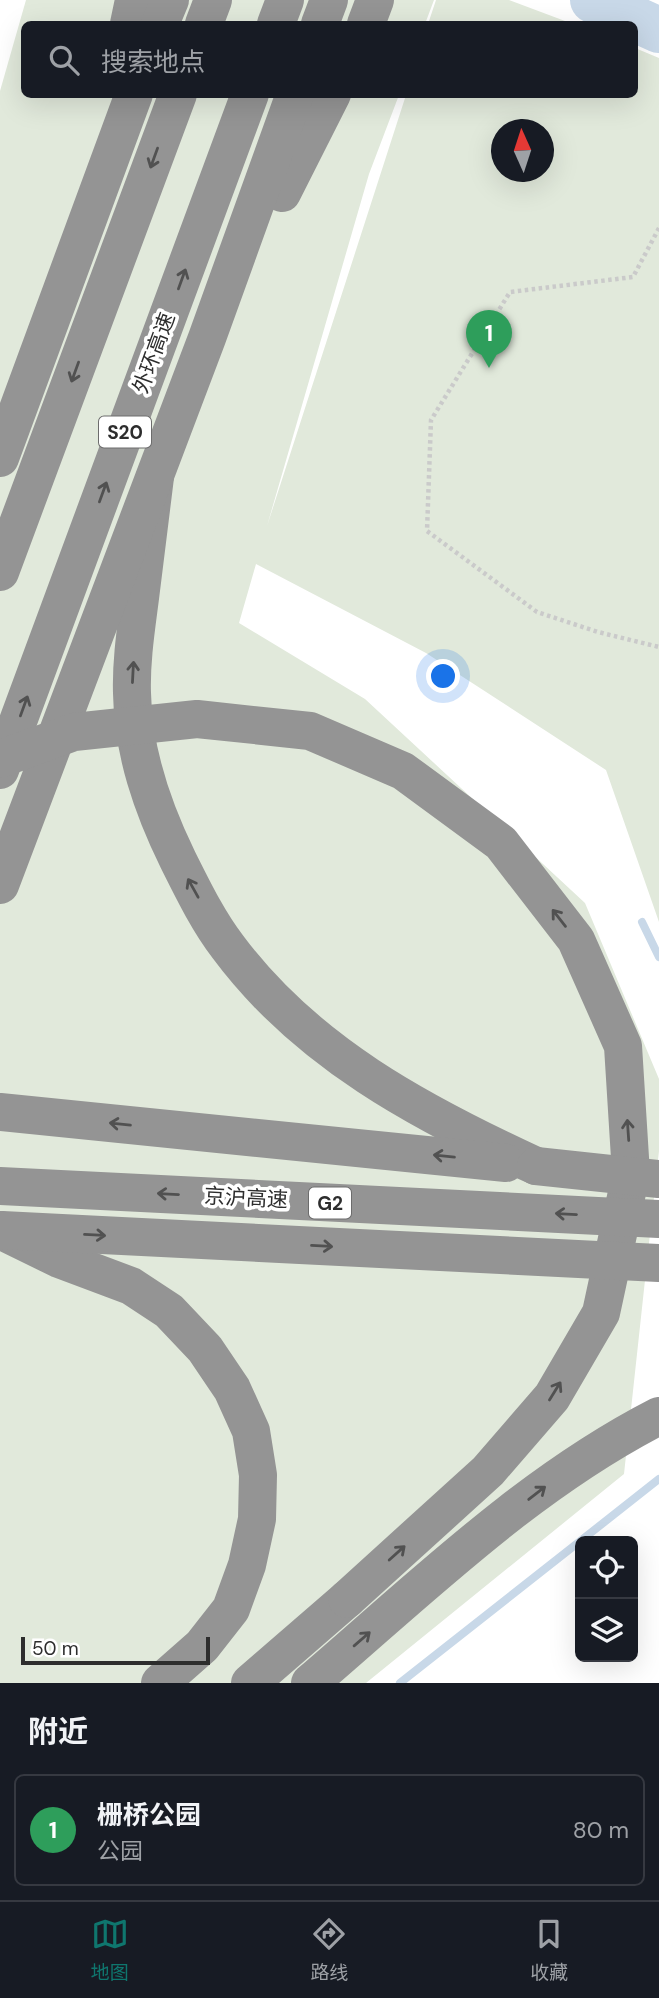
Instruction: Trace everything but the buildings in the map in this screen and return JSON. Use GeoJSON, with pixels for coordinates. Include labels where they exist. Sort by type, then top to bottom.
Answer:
{"type":"FeatureCollection","features":[{"type":"Feature","properties":{"kind":"highway"},"geometry":{"type":"LineString","coordinates":[[131,21],[135,0]]}},
{"type":"Feature","properties":{"kind":"highway"},"geometry":{"type":"LineString","coordinates":[[161,21],[170,0]]}},
{"type":"Feature","properties":{"kind":"highway"},"geometry":{"type":"LineString","coordinates":[[205,21],[213,0]]}},
{"type":"Feature","properties":{"kind":"highway"},"geometry":{"type":"LineString","coordinates":[[321,21],[329,0]]}},
{"type":"Feature","properties":{"kind":"highway"},"geometry":{"type":"LineString","coordinates":[[367,21],[375,0]]}},
{"type":"Feature","properties":{"kind":"highway"},"geometry":{"type":"LineString","coordinates":[[90,212],[114,98]]}},
{"type":"Feature","properties":{"kind":"highway"},"geometry":{"type":"LineString","coordinates":[[0,458],[133,98]]}},
{"type":"Feature","properties":{"kind":"highway"},"geometry":{"type":"LineString","coordinates":[[0,572],[177,98]]}},
{"type":"Feature","properties":{"kind":"highway","name":"外环高速"},"geometry":{"type":"LineString","coordinates":[[0,770],[249,98]]}},
{"type":"Feature","properties":{"kind":"highway"},"geometry":{"type":"LineString","coordinates":[[0,885],[207,338],[294,98]]}},
{"type":"Feature","properties":{"kind":"highway"},"geometry":{"type":"LineString","coordinates":[[207,338],[330,98]]}},
{"type":"Feature","properties":{"kind":"highway"},"geometry":{"type":"LineString","coordinates":[[155,477],[135,639],[132,693],[140,764],[162,828],[191,887],[228,947],[274,1000],[328,1047],[392,1093],[460,1131],[536,1166]]}},
{"type":"Feature","properties":{"kind":"highway"},"geometry":{"type":"LineString","coordinates":[[0,759],[74,732],[197,719],[310,731],[403,771],[500,843],[576,940],[622,1046],[631,1174],[601,1313],[552,1397],[488,1471],[250,1683]]}},
{"type":"Feature","properties":{"kind":"highway"},"geometry":{"type":"LineString","coordinates":[[0,1112],[659,1179]]}},
{"type":"Feature","properties":{"kind":"highway","name":"京沪高速"},"geometry":{"type":"LineString","coordinates":[[0,1186],[659,1219]]}},
{"type":"Feature","properties":{"kind":"highway"},"geometry":{"type":"LineString","coordinates":[[1,1230],[59,1259],[131,1286],[169,1311],[205,1349],[232,1389],[251,1431],[257,1475],[257,1519],[247,1565],[230,1609],[202,1646],[160,1683]]}},
{"type":"Feature","properties":{"kind":"highway","name":"G2"},"geometry":{"type":"LineString","coordinates":[[1,1230],[659,1263]]}},
{"type":"Feature","properties":{"kind":"highway"},"geometry":{"type":"LineString","coordinates":[[310,1683],[496,1524],[556,1478],[627,1432],[659,1416]]}},
{"type":"Feature","properties":{"kind":"path"},"geometry":{"type":"LineString","coordinates":[[659,228],[633,277],[510,292],[431,420],[427,531],[537,612],[598,632],[659,647]]}},
{"type":"Feature","properties":{"kind":"shaded area"},"geometry":{"type":"Polygon","coordinates":[[[26,0],[434,0],[426,21],[21,21],[21,98],[398,98],[369,174],[267,526],[405,98],[638,98],[638,49],[659,58],[659,922],[606,770],[426,653],[256,564],[239,623],[365,699],[585,903],[659,1079],[659,1151],[624,1474],[366,1683],[0,1683],[0,91],[26,0]]]}},
{"type":"Feature","properties":{"kind":"shaded area"},"geometry":{"type":"Polygon","coordinates":[[[436,0],[509,0],[565,21],[429,21],[436,0]]]}},
{"type":"Feature","properties":{"kind":"waterway"},"geometry":{"type":"LineString","coordinates":[[593,0],[659,30]]}},
{"type":"Feature","properties":{"kind":"waterway"},"geometry":{"type":"LineString","coordinates":[[642,922],[659,957]]}},
{"type":"Feature","properties":{"kind":"waterway"},"geometry":{"type":"LineString","coordinates":[[400,1683],[659,1479]]}},
{"type":"Feature","properties":{"kind":"place","name":"栅桥公园"},"geometry":{"type":"Point","coordinates":[489,368]}}]}
